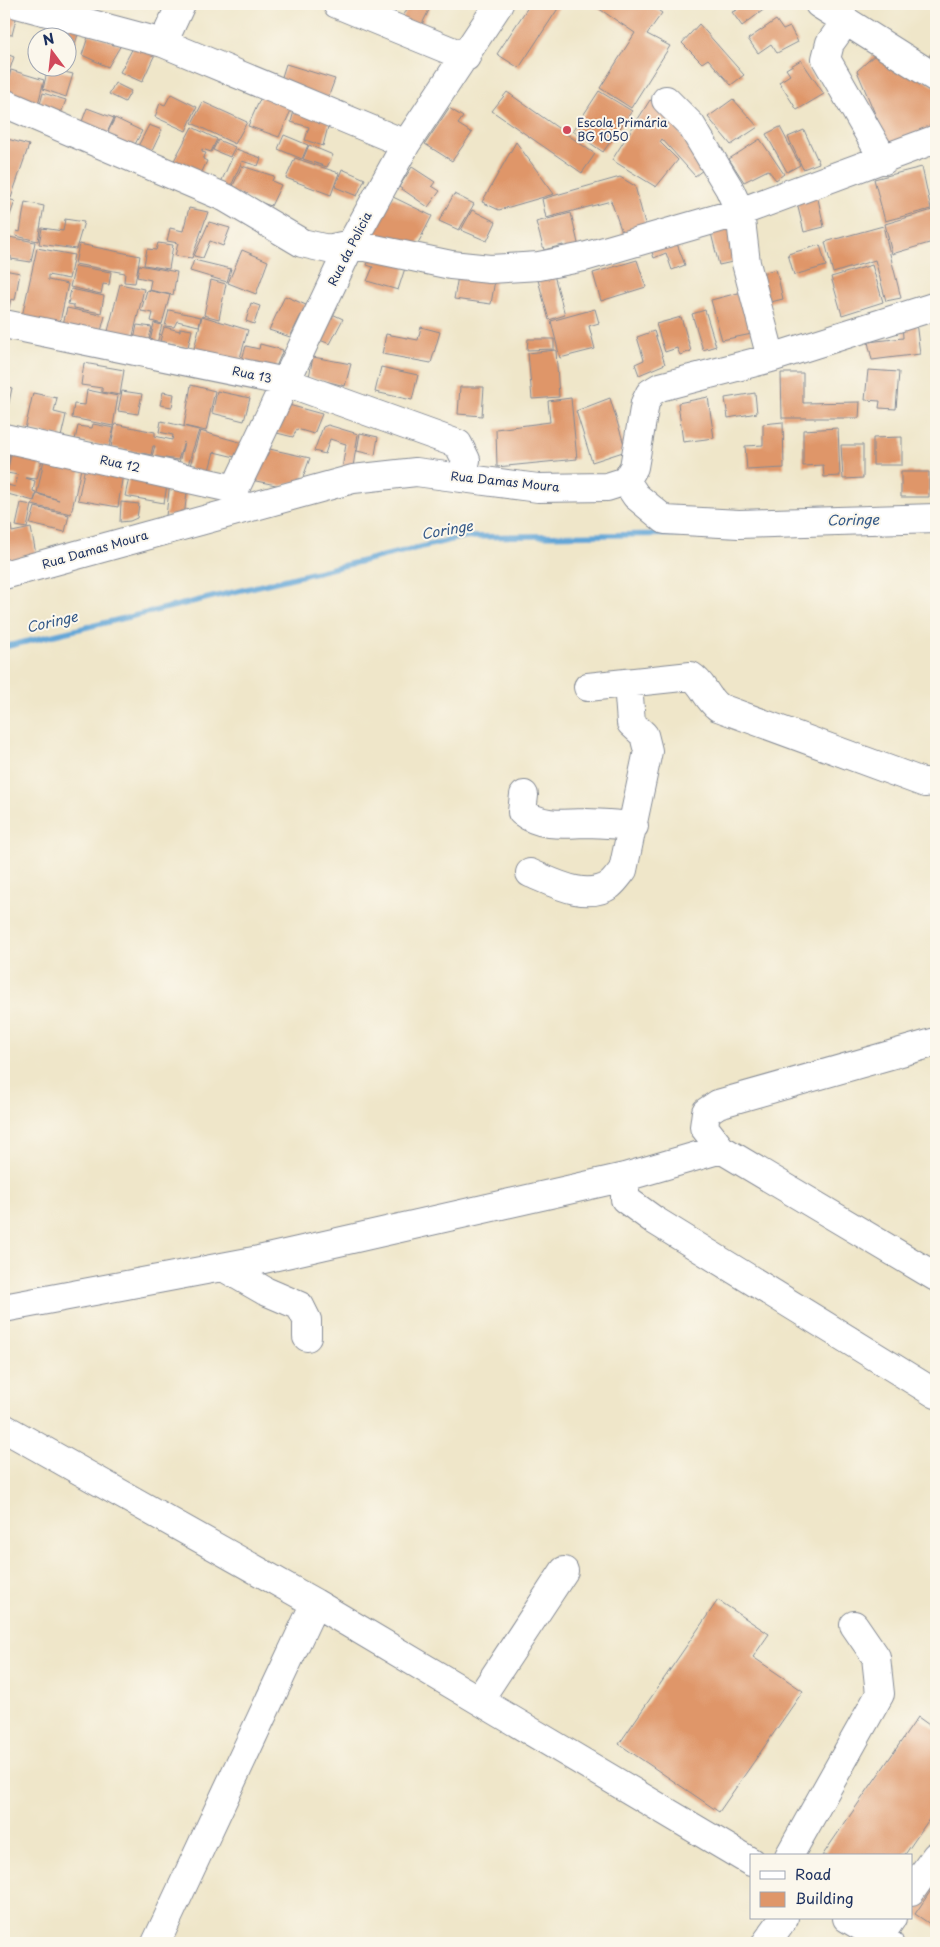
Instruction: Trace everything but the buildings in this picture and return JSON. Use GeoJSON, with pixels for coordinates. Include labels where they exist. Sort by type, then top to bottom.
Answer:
{"type":"FeatureCollection","features":[{"type":"Feature","properties":{"kind":"street"},"geometry":{"type":"LineString","coordinates":[[17,4],[163,44],[406,144]]}},
{"type":"Feature","properties":{"kind":"street"},"geometry":{"type":"LineString","coordinates":[[163,44],[181,4]]}},
{"type":"Feature","properties":{"kind":"street"},"geometry":{"type":"LineString","coordinates":[[337,4],[466,57]]}},
{"type":"Feature","properties":{"kind":"street","name":"Rua da Policia"},"geometry":{"type":"LineString","coordinates":[[236,500],[286,382],[350,244],[406,144],[466,57],[499,4]]}},
{"type":"Feature","properties":{"kind":"street"},"geometry":{"type":"LineString","coordinates":[[819,4],[936,78]]}},
{"type":"Feature","properties":{"kind":"street"},"geometry":{"type":"LineString","coordinates":[[846,21],[830,43],[826,59],[884,160]]}},
{"type":"Feature","properties":{"kind":"street"},"geometry":{"type":"LineString","coordinates":[[666,100],[691,125],[729,188],[740,212],[746,263],[771,358]]}},
{"type":"Feature","properties":{"kind":"street"},"geometry":{"type":"LineString","coordinates":[[4,103],[226,198],[302,243],[328,249],[350,244],[451,264],[490,268],[539,266],[584,257],[740,212],[884,160],[936,139]]}},
{"type":"Feature","properties":{"kind":"street"},"geometry":{"type":"LineString","coordinates":[[936,306],[771,358],[674,382],[650,393],[645,403],[634,467],[626,481],[636,496],[665,520],[739,524],[936,518]]}},
{"type":"Feature","properties":{"kind":"street","name":"Rua 13"},"geometry":{"type":"LineString","coordinates":[[4,324],[286,382],[458,444],[466,460],[462,478]]}},
{"type":"Feature","properties":{"kind":"street","name":"Rua 12"},"geometry":{"type":"LineString","coordinates":[[4,438],[236,500]]}},
{"type":"Feature","properties":{"kind":"street","name":"Rua Damas Moura"},"geometry":{"type":"LineString","coordinates":[[4,575],[236,500],[353,479],[416,472],[538,488],[607,487],[626,481]]}},
{"type":"Feature","properties":{"kind":"street"},"geometry":{"type":"LineString","coordinates":[[588,687],[691,676],[697,680],[708,700],[718,707],[925,783],[936,781]]}},
{"type":"Feature","properties":{"kind":"street"},"geometry":{"type":"LineString","coordinates":[[530,874],[575,891],[594,891],[610,885],[623,870],[634,826],[648,751],[644,735],[631,723],[628,683]]}},
{"type":"Feature","properties":{"kind":"street"},"geometry":{"type":"LineString","coordinates":[[524,795],[522,812],[530,818],[559,826],[588,823],[634,826]]}},
{"type":"Feature","properties":{"kind":"street"},"geometry":{"type":"LineString","coordinates":[[936,1042],[718,1104],[706,1112],[704,1127],[721,1149],[936,1277]]}},
{"type":"Feature","properties":{"kind":"street"},"geometry":{"type":"LineString","coordinates":[[4,1308],[225,1268],[625,1177],[721,1149]]}},
{"type":"Feature","properties":{"kind":"street"},"geometry":{"type":"LineString","coordinates":[[625,1177],[626,1199],[654,1220],[936,1394]]}},
{"type":"Feature","properties":{"kind":"street"},"geometry":{"type":"LineString","coordinates":[[225,1268],[265,1291],[300,1306],[307,1320],[307,1336]]}},
{"type":"Feature","properties":{"kind":"street"},"geometry":{"type":"LineString","coordinates":[[4,1428],[315,1603],[750,1861]]}},
{"type":"Feature","properties":{"kind":"street"},"geometry":{"type":"LineString","coordinates":[[479,1700],[564,1571]]}},
{"type":"Feature","properties":{"kind":"street"},"geometry":{"type":"LineString","coordinates":[[156,1943],[315,1603]]}},
{"type":"Feature","properties":{"kind":"street"},"geometry":{"type":"LineString","coordinates":[[790,1854],[880,1694],[876,1657],[854,1625]]}},
{"type":"Feature","properties":{"kind":"street"},"geometry":{"type":"LineString","coordinates":[[912,1890],[936,1856]]}},
{"type":"Feature","properties":{"kind":"street"},"geometry":{"type":"LineString","coordinates":[[766,1943],[783,1920]]}},
{"type":"Feature","properties":{"kind":"street"},"geometry":{"type":"LineString","coordinates":[[852,1920],[886,1933]]}},
{"type":"Feature","properties":{"kind":"waterway","name":"Coringe"},"geometry":{"type":"LineString","coordinates":[[4,647],[463,537],[682,534]]}},
{"type":"Feature","properties":{"kind":"place","name":"Escola Primária BG 1050"},"geometry":{"type":"Point","coordinates":[567,130]}}]}
